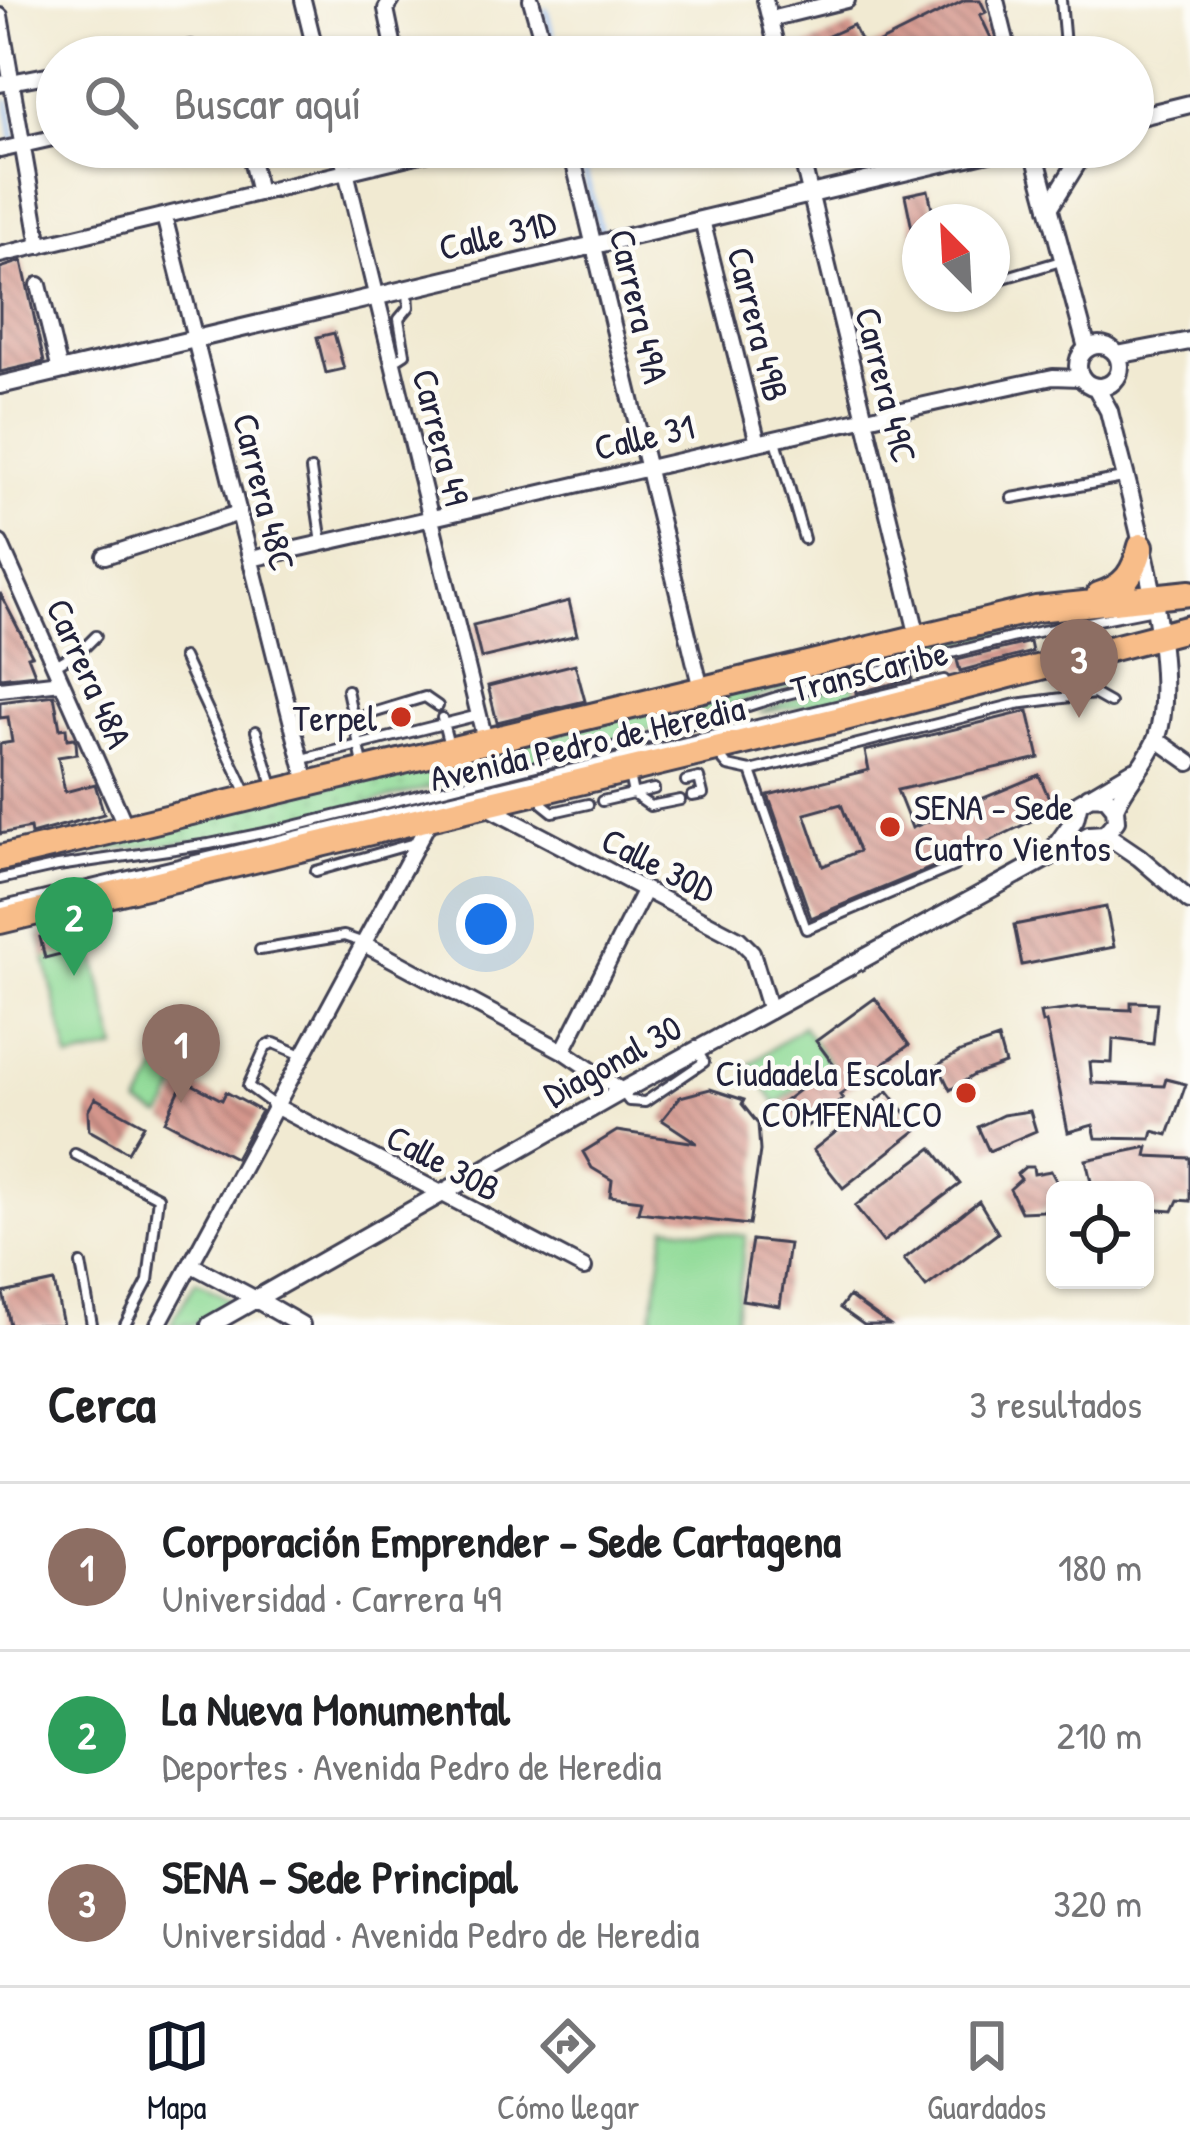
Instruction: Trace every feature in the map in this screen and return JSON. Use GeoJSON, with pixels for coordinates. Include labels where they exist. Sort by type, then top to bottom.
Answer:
{"type":"FeatureCollection","features":[{"type":"Feature","properties":{"kind":"highway"},"geometry":{"type":"LineString","coordinates":[[1061,605],[1121,586],[1136,568],[1141,546]]}},
{"type":"Feature","properties":{"kind":"highway","name":"Avenida Pedro de Heredia"},"geometry":{"type":"LineString","coordinates":[[0,921],[712,748],[1155,617],[1190,593]]}},
{"type":"Feature","properties":{"kind":"highway","name":"Avenida Pedro de Heredia"},"geometry":{"type":"LineString","coordinates":[[0,858],[275,790],[304,771],[445,730],[482,728],[701,689],[1061,605],[1155,617],[1190,628]]}},
{"type":"Feature","properties":{"kind":"street"},"geometry":{"type":"LineString","coordinates":[[303,0],[312,36]]}},
{"type":"Feature","properties":{"kind":"street"},"geometry":{"type":"LineString","coordinates":[[392,0],[386,9],[392,36]]}},
{"type":"Feature","properties":{"kind":"street"},"geometry":{"type":"LineString","coordinates":[[532,0],[541,36]]}},
{"type":"Feature","properties":{"kind":"street"},"geometry":{"type":"LineString","coordinates":[[765,0],[774,36]]}},
{"type":"Feature","properties":{"kind":"street"},"geometry":{"type":"LineString","coordinates":[[996,0],[1005,36]]}},
{"type":"Feature","properties":{"kind":"street"},"geometry":{"type":"LineString","coordinates":[[770,19],[842,1]]}},
{"type":"Feature","properties":{"kind":"street"},"geometry":{"type":"LineString","coordinates":[[0,16],[7,83],[24,145],[40,246]]}},
{"type":"Feature","properties":{"kind":"street"},"geometry":{"type":"LineString","coordinates":[[1154,113],[1190,104]]}},
{"type":"Feature","properties":{"kind":"street"},"geometry":{"type":"LineString","coordinates":[[0,150],[36,142]]}},
{"type":"Feature","properties":{"kind":"street"},"geometry":{"type":"LineString","coordinates":[[253,168],[259,193]]}},
{"type":"Feature","properties":{"kind":"street","name":"Carrera 49"},"geometry":{"type":"LineString","coordinates":[[346,168],[482,728]]}},
{"type":"Feature","properties":{"kind":"street"},"geometry":{"type":"LineString","coordinates":[[0,255],[363,168]]}},
{"type":"Feature","properties":{"kind":"street","name":"Carrera 49A"},"geometry":{"type":"LineString","coordinates":[[576,168],[701,689]]}},
{"type":"Feature","properties":{"kind":"street","name":"Carrera 49C"},"geometry":{"type":"LineString","coordinates":[[804,168],[918,638]]}},
{"type":"Feature","properties":{"kind":"street","name":"Calle 31D"},"geometry":{"type":"LineString","coordinates":[[0,386],[921,168]]}},
{"type":"Feature","properties":{"kind":"street"},"geometry":{"type":"LineString","coordinates":[[1038,168],[1088,365],[1109,410],[1155,617],[1162,688],[1156,740],[1134,771],[1113,827],[1097,835]]}},
{"type":"Feature","properties":{"kind":"street"},"geometry":{"type":"LineString","coordinates":[[1048,208],[1074,168]]}},
{"type":"Feature","properties":{"kind":"street","name":"Carrera 48C"},"geometry":{"type":"LineString","coordinates":[[164,216],[304,771]]}},
{"type":"Feature","properties":{"kind":"street","name":"Carrera 49B"},"geometry":{"type":"LineString","coordinates":[[702,220],[758,443]]}},
{"type":"Feature","properties":{"kind":"street"},"geometry":{"type":"LineString","coordinates":[[39,285],[60,371]]}},
{"type":"Feature","properties":{"kind":"street"},"geometry":{"type":"LineString","coordinates":[[1088,365],[1117,368],[1148,352],[1190,341]]}},
{"type":"Feature","properties":{"kind":"street"},"geometry":{"type":"LineString","coordinates":[[1088,365],[1117,368]]}},
{"type":"Feature","properties":{"kind":"street","name":"Calle 31"},"geometry":{"type":"LineString","coordinates":[[251,559],[1053,377],[1088,365]]}},
{"type":"Feature","properties":{"kind":"street"},"geometry":{"type":"LineString","coordinates":[[1109,410],[1117,368]]}},
{"type":"Feature","properties":{"kind":"street"},"geometry":{"type":"LineString","coordinates":[[105,556],[239,513]]}},
{"type":"Feature","properties":{"kind":"street","name":"Carrera 48A"},"geometry":{"type":"LineString","coordinates":[[0,543],[126,827]]}},
{"type":"Feature","properties":{"kind":"street"},"geometry":{"type":"LineString","coordinates":[[0,689],[62,682]]}},
{"type":"Feature","properties":{"kind":"street"},"geometry":{"type":"LineString","coordinates":[[1156,740],[1186,756]]}},
{"type":"Feature","properties":{"kind":"street"},"geometry":{"type":"LineString","coordinates":[[1134,771],[1079,803],[1075,819],[1080,830],[1139,857],[1190,901]]}},
{"type":"Feature","properties":{"kind":"street"},"geometry":{"type":"LineString","coordinates":[[1089,796],[1106,797],[1139,857]]}},
{"type":"Feature","properties":{"kind":"street","name":"Calle 30D"},"geometry":{"type":"LineString","coordinates":[[481,803],[746,945],[770,1010]]}},
{"type":"Feature","properties":{"kind":"street"},"geometry":{"type":"LineString","coordinates":[[158,1325],[433,815]]}},
{"type":"Feature","properties":{"kind":"street","name":"Diagonal 30"},"geometry":{"type":"LineString","coordinates":[[1049,856],[1075,819]]}},
{"type":"Feature","properties":{"kind":"street","name":"Diagonal 30"},"geometry":{"type":"LineString","coordinates":[[210,1325],[622,1091],[1049,856],[1097,835]]}},
{"type":"Feature","properties":{"kind":"street"},"geometry":{"type":"LineString","coordinates":[[563,1051],[644,891]]}},
{"type":"Feature","properties":{"kind":"street"},"geometry":{"type":"LineString","coordinates":[[364,944],[563,1051],[622,1091]]}},
{"type":"Feature","properties":{"kind":"street","name":"Calle 30B"},"geometry":{"type":"LineString","coordinates":[[277,1107],[584,1268]]}},
{"type":"Feature","properties":{"kind":"street"},"geometry":{"type":"LineString","coordinates":[[191,1265],[301,1325]]}},
{"type":"Feature","properties":{"kind":"lane"},"geometry":{"type":"LineString","coordinates":[[1061,0],[1064,36]]}},
{"type":"Feature","properties":{"kind":"lane"},"geometry":{"type":"LineString","coordinates":[[1010,276],[1061,261]]}},
{"type":"Feature","properties":{"kind":"lane"},"geometry":{"type":"LineString","coordinates":[[393,362],[405,354],[399,319],[409,307],[408,289]]}},
{"type":"Feature","properties":{"kind":"lane"},"geometry":{"type":"LineString","coordinates":[[776,439],[805,538]]}},
{"type":"Feature","properties":{"kind":"lane"},"geometry":{"type":"LineString","coordinates":[[310,470],[322,543]]}},
{"type":"Feature","properties":{"kind":"lane"},"geometry":{"type":"LineString","coordinates":[[1012,498],[1124,478]]}},
{"type":"Feature","properties":{"kind":"lane","name":"TransCaribe"},"geometry":{"type":"LineString","coordinates":[[0,907],[1155,617],[1190,603]]}},
{"type":"Feature","properties":{"kind":"lane","name":"TransCaribe"},"geometry":{"type":"LineString","coordinates":[[0,879],[103,858],[238,839],[619,746],[800,690],[1027,634],[1155,617],[1190,617]]}},
{"type":"Feature","properties":{"kind":"lane"},"geometry":{"type":"LineString","coordinates":[[54,666],[96,636]]}},
{"type":"Feature","properties":{"kind":"lane"},"geometry":{"type":"LineString","coordinates":[[183,657],[248,797]]}},
{"type":"Feature","properties":{"kind":"lane"},"geometry":{"type":"LineString","coordinates":[[347,689],[362,757]]}},
{"type":"Feature","properties":{"kind":"lane"},"geometry":{"type":"LineString","coordinates":[[712,748],[728,766],[751,771],[1016,704],[1094,694],[1110,703]]}},
{"type":"Feature","properties":{"kind":"lane"},"geometry":{"type":"LineString","coordinates":[[353,719],[425,697],[438,706]]}},
{"type":"Feature","properties":{"kind":"lane"},"geometry":{"type":"LineString","coordinates":[[256,731],[275,790]]}},
{"type":"Feature","properties":{"kind":"lane"},"geometry":{"type":"LineString","coordinates":[[628,767],[633,794],[650,806],[680,800]]}},
{"type":"Feature","properties":{"kind":"lane"},"geometry":{"type":"LineString","coordinates":[[751,771],[806,928],[954,866]]}},
{"type":"Feature","properties":{"kind":"lane"},"geometry":{"type":"LineString","coordinates":[[686,781],[699,778],[703,794],[692,796]]}},
{"type":"Feature","properties":{"kind":"lane"},"geometry":{"type":"LineString","coordinates":[[540,789],[543,804],[554,812],[584,805],[574,781]]}},
{"type":"Feature","properties":{"kind":"lane"},"geometry":{"type":"LineString","coordinates":[[602,801],[654,789]]}},
{"type":"Feature","properties":{"kind":"lane"},"geometry":{"type":"LineString","coordinates":[[316,871],[420,842]]}},
{"type":"Feature","properties":{"kind":"lane"},"geometry":{"type":"LineString","coordinates":[[260,950],[344,936],[364,944]]}},
{"type":"Feature","properties":{"kind":"lane"},"geometry":{"type":"LineString","coordinates":[[277,1107],[250,1092],[248,1086],[266,1046],[274,1043],[303,1055]]}},
{"type":"Feature","properties":{"kind":"lane"},"geometry":{"type":"LineString","coordinates":[[75,1154],[158,1197],[148,1281],[125,1325]]}},
{"type":"Feature","properties":{"kind":"lane"},"geometry":{"type":"LineString","coordinates":[[81,1264],[92,1325]]}},
{"type":"Feature","properties":{"kind":"green space"},"geometry":{"type":"Polygon","coordinates":[[[1059,611],[1061,619],[835,674],[599,745],[239,836],[96,852],[0,872],[0,864],[1059,611]]]}},
{"type":"Feature","properties":{"kind":"green space"},"geometry":{"type":"Polygon","coordinates":[[[854,683],[857,697],[759,713],[795,698],[854,683]]]}},
{"type":"Feature","properties":{"kind":"green space"},"geometry":{"type":"Polygon","coordinates":[[[87,926],[117,1049],[69,1060],[40,937],[87,926]]]}},
{"type":"Feature","properties":{"kind":"green space"},"geometry":{"type":"Polygon","coordinates":[[[803,1026],[831,1065],[776,1104],[749,1065],[803,1026]]]}},
{"type":"Feature","properties":{"kind":"green space"},"geometry":{"type":"Polygon","coordinates":[[[161,1064],[183,1076],[162,1117],[139,1105],[161,1064]]]}},
{"type":"Feature","properties":{"kind":"green space"},"geometry":{"type":"Polygon","coordinates":[[[666,1226],[746,1236],[734,1325],[651,1325],[666,1226]]]}},
{"type":"Feature","properties":{"kind":"green space"},"geometry":{"type":"Polygon","coordinates":[[[196,1281],[233,1302],[192,1325],[170,1325],[196,1281]]]}},
{"type":"Feature","properties":{"kind":"building"},"geometry":{"type":"Polygon","coordinates":[[[965,0],[980,0],[986,12],[980,15],[990,36],[893,36],[965,0]]]}},
{"type":"Feature","properties":{"kind":"building"},"geometry":{"type":"Polygon","coordinates":[[[853,25],[858,36],[829,36],[853,25]]]}},
{"type":"Feature","properties":{"kind":"building"},"geometry":{"type":"Polygon","coordinates":[[[928,190],[931,204],[907,204],[905,195],[928,190]]]}},
{"type":"Feature","properties":{"kind":"building"},"geometry":{"type":"Polygon","coordinates":[[[22,261],[44,362],[0,372],[0,268],[22,261]]]}},
{"type":"Feature","properties":{"kind":"building"},"geometry":{"type":"Polygon","coordinates":[[[334,333],[344,369],[326,373],[317,337],[334,333]]]}},
{"type":"Feature","properties":{"kind":"building"},"geometry":{"type":"Polygon","coordinates":[[[0,593],[32,655],[28,656],[35,674],[0,678],[0,593]]]}},
{"type":"Feature","properties":{"kind":"building"},"geometry":{"type":"Polygon","coordinates":[[[569,601],[577,635],[481,658],[473,625],[569,601]]]}},
{"type":"Feature","properties":{"kind":"building"},"geometry":{"type":"Polygon","coordinates":[[[1030,642],[1032,652],[960,671],[957,660],[1030,642]]]}},
{"type":"Feature","properties":{"kind":"building"},"geometry":{"type":"Polygon","coordinates":[[[575,664],[585,701],[497,722],[488,686],[575,664]]]}},
{"type":"Feature","properties":{"kind":"building"},"geometry":{"type":"Polygon","coordinates":[[[911,672],[912,679],[856,693],[855,686],[911,672]]]}},
{"type":"Feature","properties":{"kind":"building"},"geometry":{"type":"Polygon","coordinates":[[[54,695],[60,729],[66,728],[67,739],[76,742],[77,754],[58,757],[65,792],[95,784],[104,814],[31,834],[30,828],[0,834],[0,744],[12,742],[8,717],[0,718],[0,702],[54,695]]]}},
{"type":"Feature","properties":{"kind":"building"},"geometry":{"type":"Polygon","coordinates":[[[1028,711],[1039,758],[897,790],[912,828],[1039,775],[1054,810],[955,858],[811,918],[768,795],[869,770],[865,751],[1028,711]],[[841,804],[805,814],[823,866],[859,851],[841,804]]]}},
{"type":"Feature","properties":{"kind":"building"},"geometry":{"type":"Polygon","coordinates":[[[1106,907],[1114,947],[1022,965],[1014,925],[1106,907]]]}},
{"type":"Feature","properties":{"kind":"building"},"geometry":{"type":"Polygon","coordinates":[[[87,926],[92,946],[45,958],[40,937],[87,926]]]}},
{"type":"Feature","properties":{"kind":"building"},"geometry":{"type":"Polygon","coordinates":[[[875,998],[909,1045],[840,1095],[843,1099],[802,1130],[782,1103],[833,1064],[816,1041],[875,998]]]}},
{"type":"Feature","properties":{"kind":"building"},"geometry":{"type":"Polygon","coordinates":[[[1131,1002],[1157,1003],[1153,1044],[1113,1039],[1112,1063],[1090,1062],[1092,1083],[1164,1086],[1166,1079],[1186,1084],[1168,1135],[1153,1131],[1151,1139],[1096,1138],[1093,1125],[1068,1132],[1046,1022],[1042,1023],[1040,1013],[1080,1008],[1131,1010],[1131,1002]]]}},
{"type":"Feature","properties":{"kind":"building"},"geometry":{"type":"Polygon","coordinates":[[[998,1039],[1005,1064],[950,1090],[938,1065],[998,1039]]]}},
{"type":"Feature","properties":{"kind":"building"},"geometry":{"type":"Polygon","coordinates":[[[184,1080],[222,1100],[226,1092],[261,1111],[235,1158],[165,1121],[184,1080]]]}},
{"type":"Feature","properties":{"kind":"building"},"geometry":{"type":"Polygon","coordinates":[[[710,1089],[744,1100],[742,1104],[758,1124],[760,1151],[749,1225],[638,1212],[641,1200],[610,1196],[612,1180],[592,1168],[583,1152],[617,1131],[697,1143],[662,1120],[680,1097],[710,1089]]]}},
{"type":"Feature","properties":{"kind":"building"},"geometry":{"type":"Polygon","coordinates":[[[888,1091],[918,1129],[843,1188],[813,1150],[888,1091]]]}},
{"type":"Feature","properties":{"kind":"building"},"geometry":{"type":"Polygon","coordinates":[[[95,1098],[144,1125],[128,1152],[89,1130],[88,1111],[95,1098]]]}},
{"type":"Feature","properties":{"kind":"building"},"geometry":{"type":"Polygon","coordinates":[[[1030,1111],[1036,1131],[989,1151],[978,1127],[1003,1115],[1030,1111]]]}},
{"type":"Feature","properties":{"kind":"building"},"geometry":{"type":"Polygon","coordinates":[[[1148,1147],[1146,1156],[1190,1158],[1190,1201],[1178,1200],[1173,1211],[1154,1210],[1154,1181],[1091,1181],[1086,1160],[1148,1147]]]}},
{"type":"Feature","properties":{"kind":"building"},"geometry":{"type":"Polygon","coordinates":[[[932,1148],[960,1184],[883,1242],[855,1206],[932,1148]]]}},
{"type":"Feature","properties":{"kind":"building"},"geometry":{"type":"Polygon","coordinates":[[[1025,1167],[1033,1167],[1034,1174],[1051,1171],[1056,1181],[1046,1181],[1043,1211],[1021,1212],[1010,1189],[1021,1179],[1017,1174],[1025,1167]]]}},
{"type":"Feature","properties":{"kind":"building"},"geometry":{"type":"Polygon","coordinates":[[[979,1201],[998,1233],[926,1287],[904,1259],[979,1201]]]}},
{"type":"Feature","properties":{"kind":"building"},"geometry":{"type":"Polygon","coordinates":[[[752,1240],[789,1244],[780,1306],[742,1300],[752,1240]]]}},
{"type":"Feature","properties":{"kind":"building"},"geometry":{"type":"Polygon","coordinates":[[[54,1282],[63,1325],[10,1325],[3,1293],[54,1282]]]}},
{"type":"Feature","properties":{"kind":"building"},"geometry":{"type":"Polygon","coordinates":[[[849,1296],[889,1325],[864,1325],[840,1308],[849,1296]]]}},
{"type":"Feature","properties":{"kind":"waterway"},"geometry":{"type":"LineString","coordinates":[[546,9],[552,36]]}},
{"type":"Feature","properties":{"kind":"waterway"},"geometry":{"type":"LineString","coordinates":[[8,101],[14,143]]}},
{"type":"Feature","properties":{"kind":"waterway"},"geometry":{"type":"LineString","coordinates":[[584,168],[601,232]]}},
{"type":"Feature","properties":{"kind":"place","name":"Terpel"},"geometry":{"type":"Point","coordinates":[401,717]}},
{"type":"Feature","properties":{"kind":"place","name":"SENA - Sede Principal"},"geometry":{"type":"Point","coordinates":[1079,718]}},
{"type":"Feature","properties":{"kind":"place","name":"SENA - Sede Cuatro Vientos"},"geometry":{"type":"Point","coordinates":[890,827]}},
{"type":"Feature","properties":{"kind":"place","name":"La Nueva Monumental"},"geometry":{"type":"Point","coordinates":[74,976]}},
{"type":"Feature","properties":{"kind":"place","name":"Ciudadela Escolar COMFENALCO"},"geometry":{"type":"Point","coordinates":[966,1093]}},
{"type":"Feature","properties":{"kind":"place","name":"Corporación Emprender - Sede Cartagena"},"geometry":{"type":"Point","coordinates":[181,1103]}}]}
